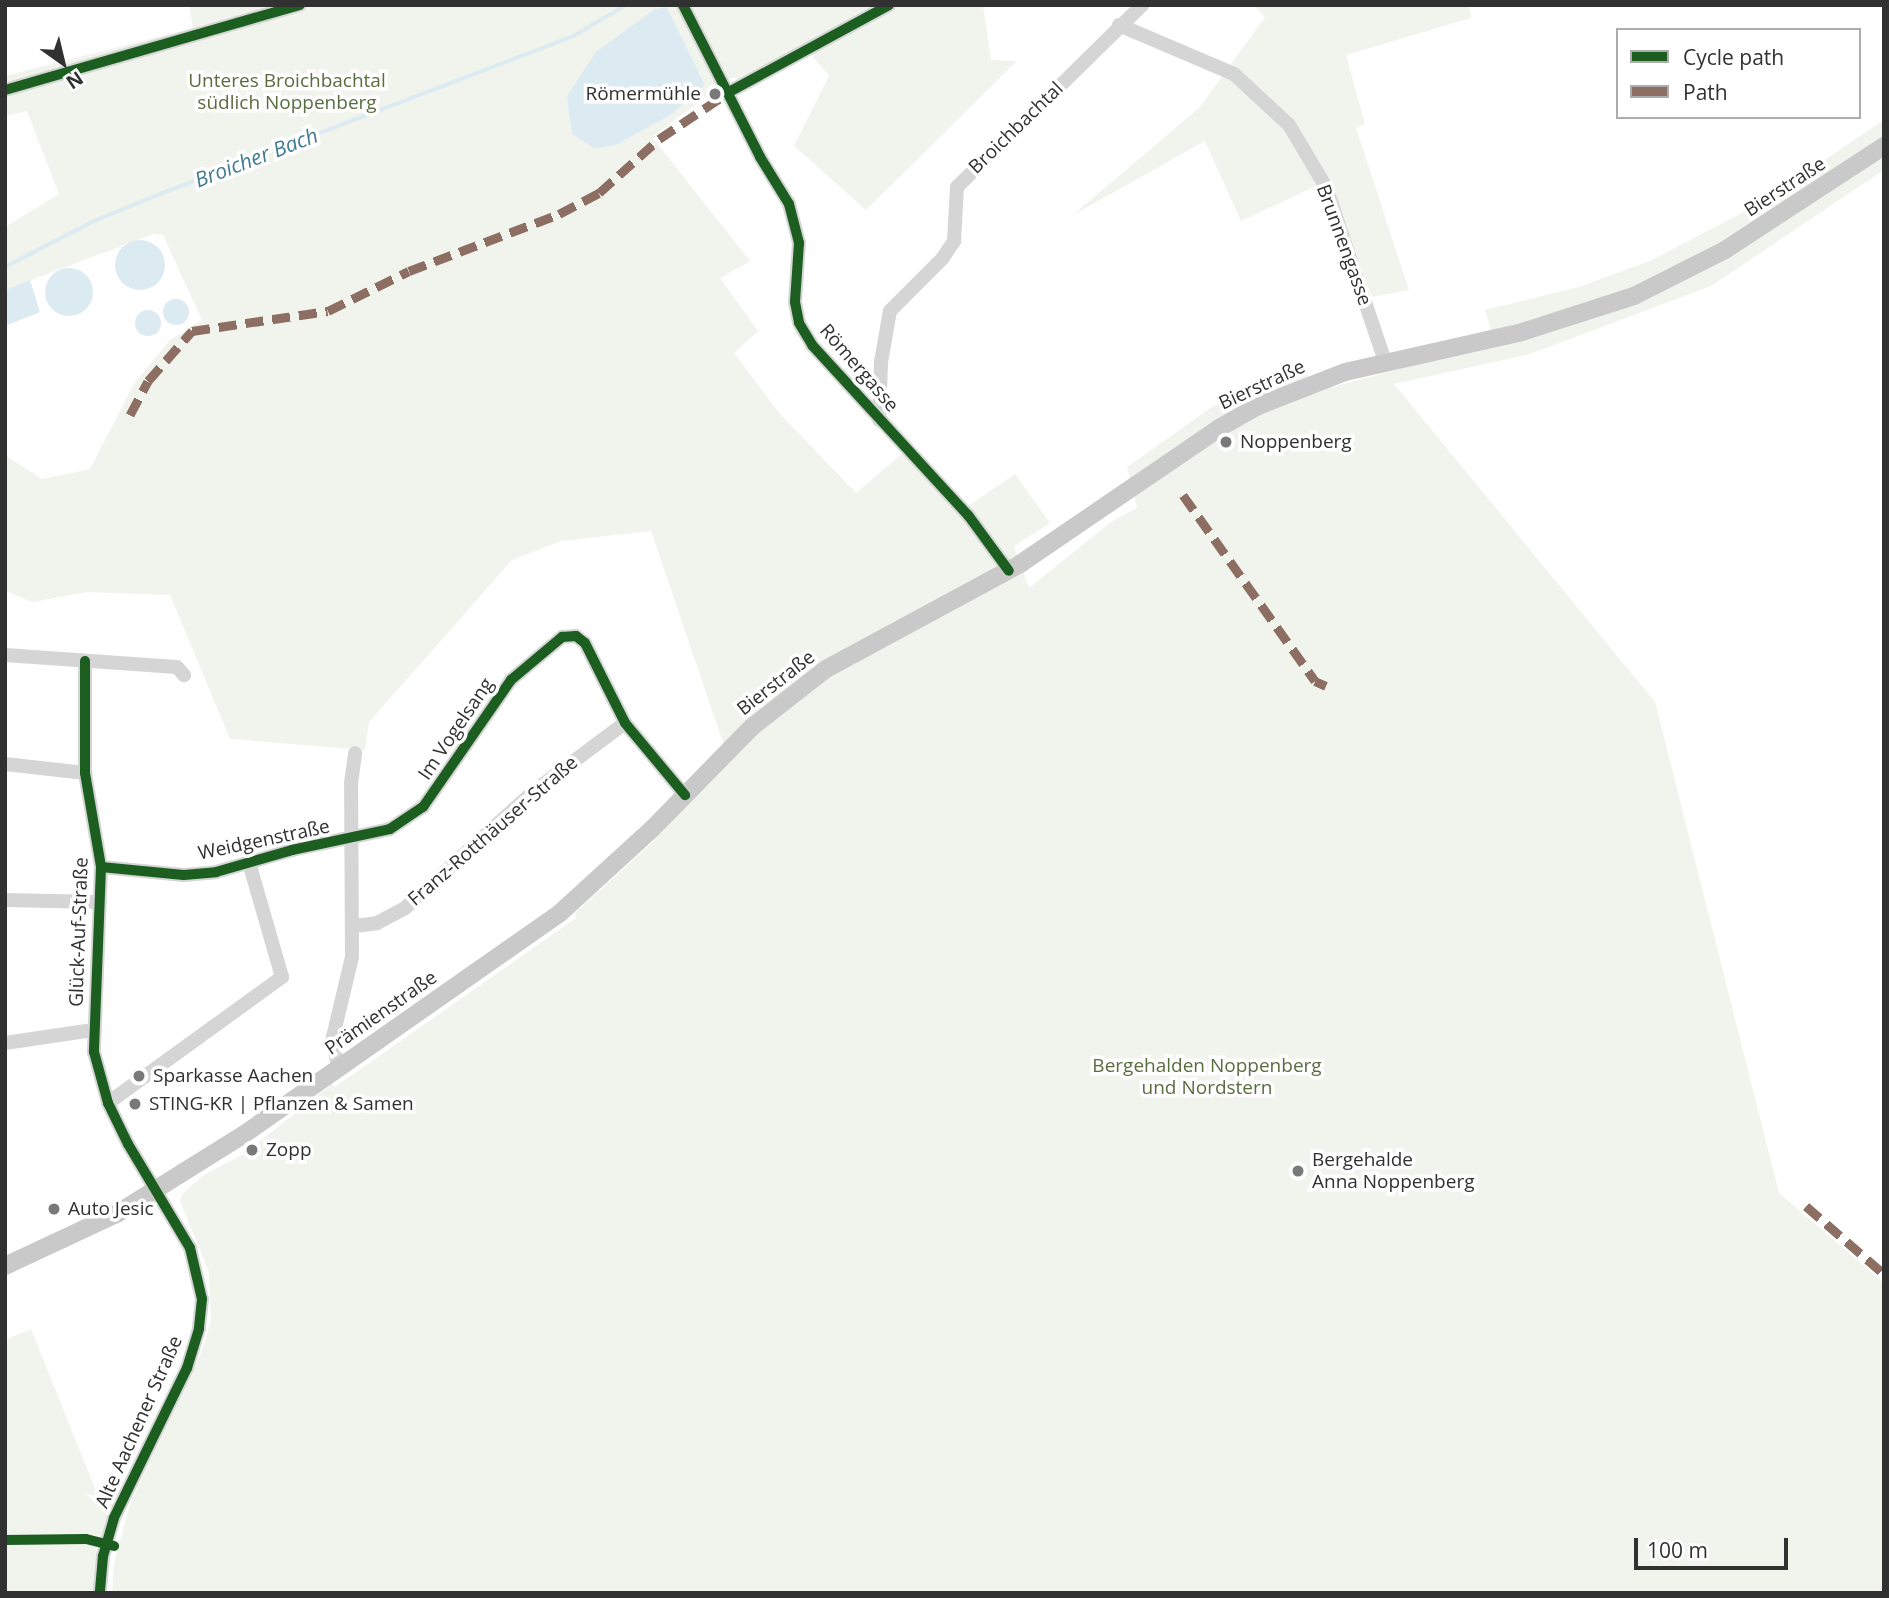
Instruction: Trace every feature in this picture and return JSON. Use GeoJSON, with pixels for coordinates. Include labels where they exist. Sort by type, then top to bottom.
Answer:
{"type":"FeatureCollection","features":[{"type":"Feature","properties":{"kind":"main road","name":"Bierstraße"},"geometry":{"type":"LineString","coordinates":[[710,768],[778,704],[826,669],[1009,571],[1168,462],[1258,406],[1303,386],[1385,361],[1522,332],[1634,296],[1725,250],[1884,146]]}},
{"type":"Feature","properties":{"kind":"main road","name":"Prämienstraße"},"geometry":{"type":"LineString","coordinates":[[5,1266],[155,1192],[339,1068],[560,913],[710,768]]}},
{"type":"Feature","properties":{"kind":"street"},"geometry":{"type":"LineString","coordinates":[[5,90],[300,5]]}},
{"type":"Feature","properties":{"kind":"street","name":"Römergasse"},"geometry":{"type":"LineString","coordinates":[[683,5],[760,157],[789,204],[799,243],[793,287],[799,323],[812,345],[968,515],[1009,571]]}},
{"type":"Feature","properties":{"kind":"street"},"geometry":{"type":"LineString","coordinates":[[729,92],[889,5]]}},
{"type":"Feature","properties":{"kind":"street","name":"Broichbachtal"},"geometry":{"type":"LineString","coordinates":[[879,420],[881,362],[890,311],[942,259],[954,241],[957,187],[1119,24],[1142,5]]}},
{"type":"Feature","properties":{"kind":"street","name":"Brunnengasse"},"geometry":{"type":"LineString","coordinates":[[1119,24],[1234,74],[1289,125],[1326,187],[1385,361]]}},
{"type":"Feature","properties":{"kind":"street","name":"Im Vogelsang"},"geometry":{"type":"LineString","coordinates":[[351,840],[390,829],[423,807],[511,680],[562,637],[576,636],[585,643],[625,723]]}},
{"type":"Feature","properties":{"kind":"street"},"geometry":{"type":"LineString","coordinates":[[5,655],[177,667],[184,675]]}},
{"type":"Feature","properties":{"kind":"street","name":"Glück-Auf-Straße"},"geometry":{"type":"LineString","coordinates":[[85,661],[85,773],[101,867],[94,1052],[108,1104],[155,1192]]}},
{"type":"Feature","properties":{"kind":"street"},"geometry":{"type":"LineString","coordinates":[[625,723],[685,795]]}},
{"type":"Feature","properties":{"kind":"street","name":"Franz-Rotthäuser-Straße"},"geometry":{"type":"LineString","coordinates":[[354,926],[377,923],[405,908],[534,791],[625,723]]}},
{"type":"Feature","properties":{"kind":"street"},"geometry":{"type":"LineString","coordinates":[[339,1068],[332,1041],[352,957],[354,926],[351,840],[355,752]]}},
{"type":"Feature","properties":{"kind":"street"},"geometry":{"type":"LineString","coordinates":[[5,764],[85,773]]}},
{"type":"Feature","properties":{"kind":"street","name":"Weidgenstraße"},"geometry":{"type":"LineString","coordinates":[[101,867],[184,874],[249,863],[292,849],[351,840]]}},
{"type":"Feature","properties":{"kind":"street"},"geometry":{"type":"LineString","coordinates":[[108,1104],[282,977],[249,863]]}},
{"type":"Feature","properties":{"kind":"street"},"geometry":{"type":"LineString","coordinates":[[5,900],[98,902]]}},
{"type":"Feature","properties":{"kind":"street"},"geometry":{"type":"LineString","coordinates":[[5,1043],[93,1030]]}},
{"type":"Feature","properties":{"kind":"street","name":"Alte Aachener Straße"},"geometry":{"type":"LineString","coordinates":[[100,1593],[114,1518],[187,1367],[199,1329],[199,1274],[190,1248],[155,1192]]}},
{"type":"Feature","properties":{"kind":"green space","name":"Bergehalden Noppenberg und Nordstern"},"geometry":{"type":"Polygon","coordinates":[[[189,5],[983,5],[991,60],[1017,61],[866,210],[794,146],[829,76],[804,46],[741,78],[731,78],[652,137],[750,261],[720,278],[758,331],[734,353],[780,414],[856,493],[912,445],[967,507],[1015,474],[1050,523],[1014,546],[1029,588],[1111,522],[1137,508],[1127,467],[1212,407],[1304,367],[1313,392],[1495,344],[1485,310],[1579,287],[1652,260],[1759,204],[1884,120],[1884,170],[1711,286],[1530,354],[1394,384],[1655,702],[1779,1193],[1884,1283],[1884,1593],[112,1593],[114,1564],[130,1504],[201,1353],[211,1321],[209,1272],[180,1201],[183,1193],[205,1174],[244,1154],[332,1084],[335,1087],[576,918],[575,913],[654,841],[729,760],[651,531],[561,541],[512,560],[369,722],[365,750],[230,739],[170,595],[87,592],[33,602],[5,591],[5,455],[42,479],[90,469],[134,384],[170,340],[202,320],[163,235],[153,234],[5,290],[5,227],[59,194],[27,111],[5,116],[5,76],[193,28],[189,5]],[[667,7],[618,144],[672,114],[705,85],[667,7]]]}},
{"type":"Feature","properties":{"kind":"green space"},"geometry":{"type":"Polygon","coordinates":[[[1253,5],[1469,5],[1471,18],[1346,55],[1365,124],[1356,128],[1409,290],[1372,297],[1329,180],[1241,221],[1205,141],[1073,215],[1200,107],[1265,17],[1253,5]]]}},
{"type":"Feature","properties":{"kind":"green space"},"geometry":{"type":"Polygon","coordinates":[[[31,1329],[100,1501],[113,1475],[122,1479],[104,1530],[95,1593],[5,1593],[5,1340],[31,1329]]]}},
{"type":"Feature","properties":{"kind":"shaded area"},"geometry":{"type":"Polygon","coordinates":[[[667,7],[705,85],[672,114],[618,144],[595,149],[572,134],[567,96],[596,52],[655,9],[667,7]]]}},
{"type":"Feature","properties":{"kind":"shaded area"},"geometry":{"type":"Polygon","coordinates":[[[140,240],[158,247],[165,265],[158,283],[140,290],[122,283],[115,265],[122,247],[140,240]]]}},
{"type":"Feature","properties":{"kind":"shaded area"},"geometry":{"type":"Polygon","coordinates":[[[69,268],[86,275],[93,292],[86,309],[69,316],[52,309],[45,292],[52,275],[69,268]]]}},
{"type":"Feature","properties":{"kind":"shaded area"},"geometry":{"type":"Polygon","coordinates":[[[30,280],[40,312],[5,326],[5,290],[30,280]]]}},
{"type":"Feature","properties":{"kind":"shaded area"},"geometry":{"type":"Polygon","coordinates":[[[176,299],[185,303],[189,312],[185,321],[176,325],[167,321],[163,312],[167,303],[176,299]]]}},
{"type":"Feature","properties":{"kind":"shaded area"},"geometry":{"type":"Polygon","coordinates":[[[148,310],[157,314],[161,323],[157,332],[148,336],[139,332],[135,323],[139,314],[148,310]]]}},
{"type":"Feature","properties":{"kind":"waterway","name":"Broicher Bach"},"geometry":{"type":"LineString","coordinates":[[5,267],[94,221],[572,37],[626,5]]}},
{"type":"Feature","properties":{"kind":"marked path"},"geometry":{"type":"LineString","coordinates":[[130,415],[148,381],[192,331],[328,311],[409,271],[559,214],[599,193],[659,139],[729,92]]}},
{"type":"Feature","properties":{"kind":"marked path"},"geometry":{"type":"LineString","coordinates":[[1183,495],[1315,681],[1326,686]]}},
{"type":"Feature","properties":{"kind":"marked path"},"geometry":{"type":"LineString","coordinates":[[1806,1206],[1884,1274]]}},
{"type":"Feature","properties":{"kind":"cycle path"},"geometry":{"type":"LineString","coordinates":[[5,90],[300,5]]}},
{"type":"Feature","properties":{"kind":"cycle path"},"geometry":{"type":"LineString","coordinates":[[683,5],[760,157],[789,204],[799,243],[795,302],[799,323],[812,345],[968,515],[1009,571]]}},
{"type":"Feature","properties":{"kind":"cycle path"},"geometry":{"type":"LineString","coordinates":[[729,92],[889,5]]}},
{"type":"Feature","properties":{"kind":"cycle path"},"geometry":{"type":"LineString","coordinates":[[101,867],[184,875],[216,872],[292,850],[390,829],[423,807],[511,680],[562,637],[576,636],[585,643],[625,723],[685,795]]}},
{"type":"Feature","properties":{"kind":"cycle path"},"geometry":{"type":"LineString","coordinates":[[85,661],[85,773],[101,867],[94,1052],[108,1103],[128,1144],[190,1248],[202,1299],[199,1329],[187,1368],[114,1518],[103,1556],[100,1593]]}},
{"type":"Feature","properties":{"kind":"cycle path"},"geometry":{"type":"LineString","coordinates":[[5,1540],[86,1539],[114,1546]]}},
{"type":"Feature","properties":{"kind":"place","name":"Römermühle"},"geometry":{"type":"Point","coordinates":[715,94]}},
{"type":"Feature","properties":{"kind":"place","name":"Noppenberg"},"geometry":{"type":"Point","coordinates":[1226,442]}},
{"type":"Feature","properties":{"kind":"place","name":"Sparkasse Aachen"},"geometry":{"type":"Point","coordinates":[139,1076]}},
{"type":"Feature","properties":{"kind":"place","name":"STING-KR | Pflanzen & Samen"},"geometry":{"type":"Point","coordinates":[135,1104]}},
{"type":"Feature","properties":{"kind":"place","name":"Zopp"},"geometry":{"type":"Point","coordinates":[252,1150]}},
{"type":"Feature","properties":{"kind":"place","name":"Bergehalde Anna Noppenberg"},"geometry":{"type":"Point","coordinates":[1298,1171]}},
{"type":"Feature","properties":{"kind":"place","name":"Auto Jesic"},"geometry":{"type":"Point","coordinates":[54,1209]}},
{"type":"Feature","properties":{"kind":"park label","name":"Unteres Broichbachtal südlich Noppenberg"},"geometry":{"type":"Point","coordinates":[287,92]}}]}
